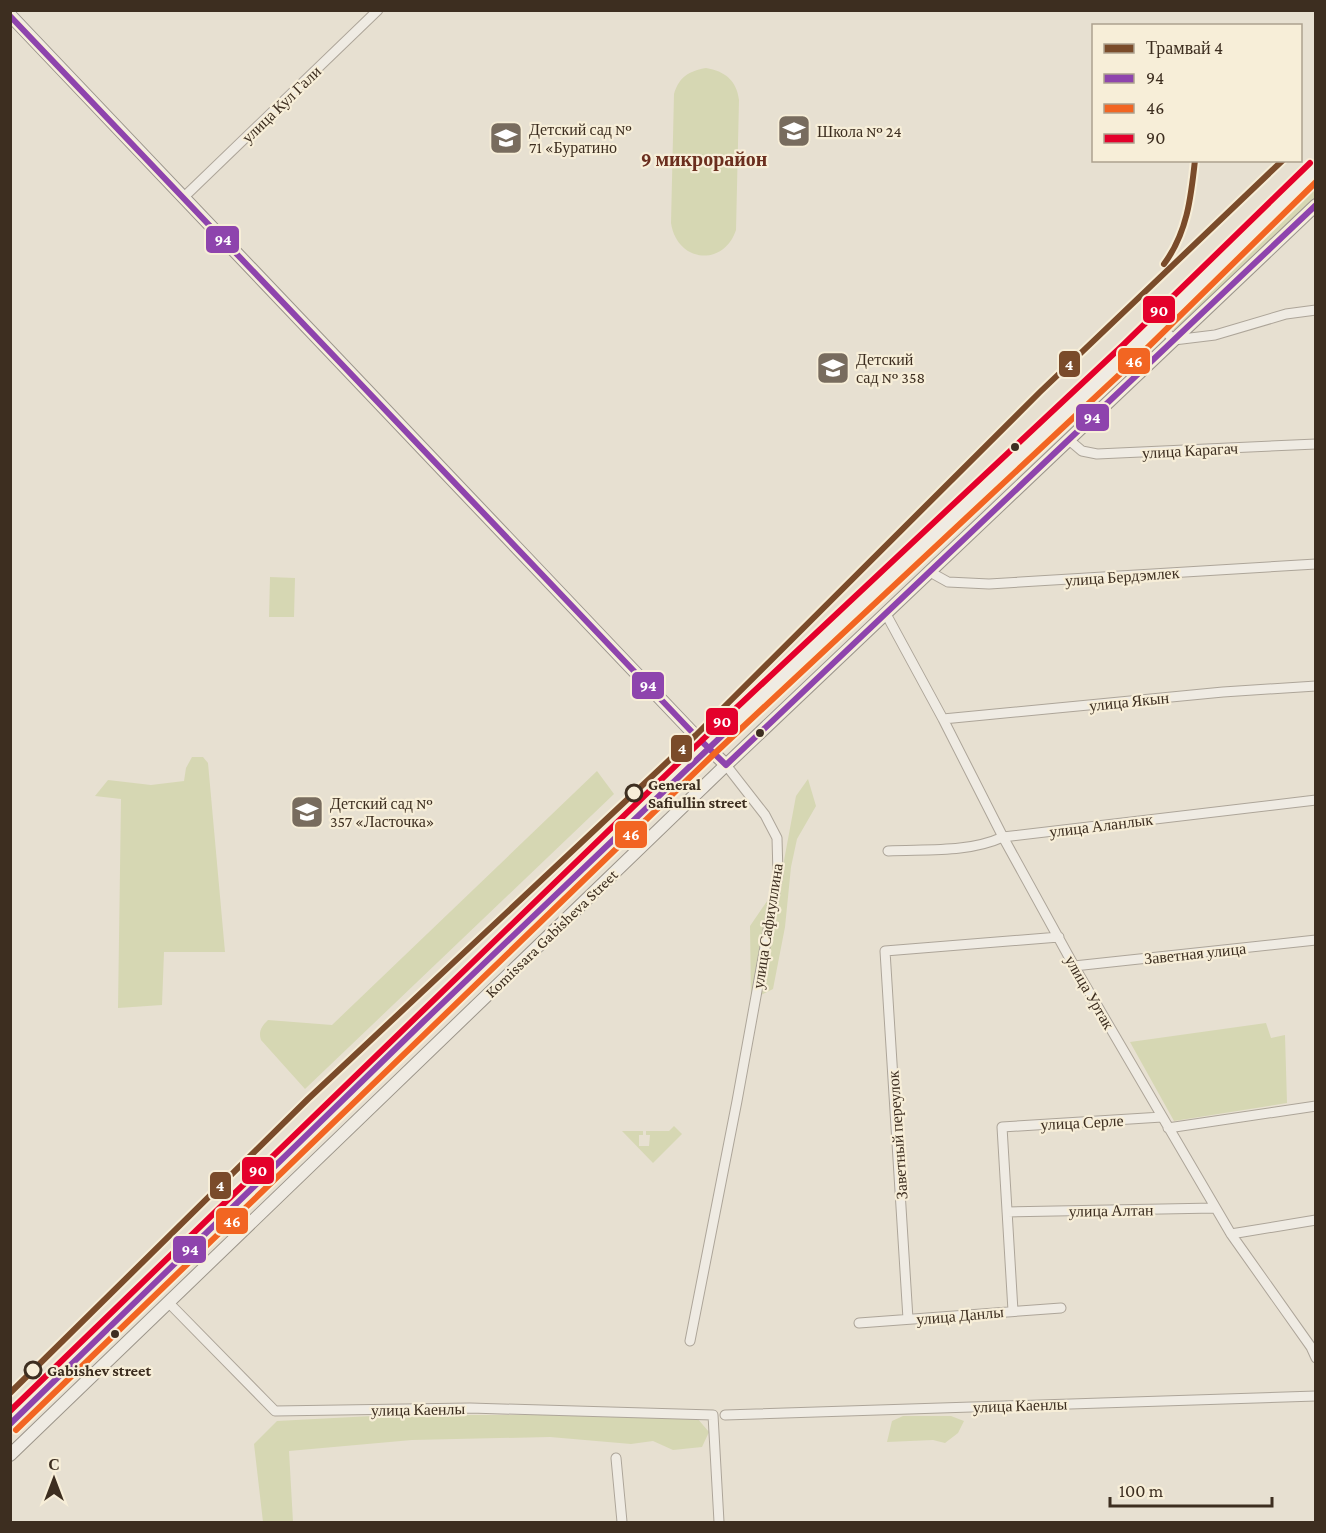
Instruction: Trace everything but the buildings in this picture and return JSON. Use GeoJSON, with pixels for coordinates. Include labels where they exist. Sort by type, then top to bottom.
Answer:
{"type":"FeatureCollection","features":[{"type":"Feature","properties":{"kind":"street","name":"улица Кул Гали"},"geometry":{"type":"LineString","coordinates":[[184,197],[378,10]]}},
{"type":"Feature","properties":{"kind":"street","name":"улица Сафиуллина"},"geometry":{"type":"LineString","coordinates":[[10,15],[726,765],[765,815],[777,838],[777,875],[737,1101],[690,1341]]}},
{"type":"Feature","properties":{"kind":"street"},"geometry":{"type":"LineString","coordinates":[[10,1424],[708,748],[1235,252],[1316,169]]}},
{"type":"Feature","properties":{"kind":"street","name":"Komissara Gabisheva Street"},"geometry":{"type":"LineString","coordinates":[[10,1455],[726,765],[1316,205]]}},
{"type":"Feature","properties":{"kind":"street"},"geometry":{"type":"LineString","coordinates":[[1158,324],[1174,340],[1215,335],[1286,314],[1316,310]]}},
{"type":"Feature","properties":{"kind":"street","name":"улица Карагач"},"geometry":{"type":"LineString","coordinates":[[1069,440],[1082,452],[1097,454],[1316,444]]}},
{"type":"Feature","properties":{"kind":"street","name":"улица Бердэмлек"},"geometry":{"type":"LineString","coordinates":[[930,572],[948,582],[989,584],[1316,564]]}},
{"type":"Feature","properties":{"kind":"street","name":"улица Уртак"},"geometry":{"type":"LineString","coordinates":[[886,614],[1003,837],[1074,966],[1231,1234],[1311,1347],[1316,1358]]}},
{"type":"Feature","properties":{"kind":"street","name":"улица Якын"},"geometry":{"type":"LineString","coordinates":[[943,719],[1223,692],[1316,686]]}},
{"type":"Feature","properties":{"kind":"street","name":"улица Аланлык"},"geometry":{"type":"LineString","coordinates":[[888,851],[975,847],[1003,837],[1316,800]]}},
{"type":"Feature","properties":{"kind":"street","name":"Заветный переулок"},"geometry":{"type":"LineString","coordinates":[[908,1319],[885,951],[1059,937]]}},
{"type":"Feature","properties":{"kind":"street","name":"Заветная улица"},"geometry":{"type":"LineString","coordinates":[[1074,966],[1316,940]]}},
{"type":"Feature","properties":{"kind":"street"},"geometry":{"type":"LineString","coordinates":[[1168,1128],[1316,1106]]}},
{"type":"Feature","properties":{"kind":"street","name":"улица Серле"},"geometry":{"type":"LineString","coordinates":[[1007,1212],[1002,1127],[1162,1117]]}},
{"type":"Feature","properties":{"kind":"street","name":"улица Алтан"},"geometry":{"type":"LineString","coordinates":[[1007,1212],[1215,1208]]}},
{"type":"Feature","properties":{"kind":"street"},"geometry":{"type":"LineString","coordinates":[[1007,1212],[1013,1311]]}},
{"type":"Feature","properties":{"kind":"street"},"geometry":{"type":"LineString","coordinates":[[1231,1234],[1316,1220]]}},
{"type":"Feature","properties":{"kind":"street","name":"улица Каенлы"},"geometry":{"type":"LineString","coordinates":[[169,1303],[275,1411],[470,1408],[713,1416],[719,1522]]}},
{"type":"Feature","properties":{"kind":"street","name":"улица Данлы"},"geometry":{"type":"LineString","coordinates":[[859,1323],[1061,1308]]}},
{"type":"Feature","properties":{"kind":"street","name":"улица Каенлы"},"geometry":{"type":"LineString","coordinates":[[725,1415],[1316,1396]]}},
{"type":"Feature","properties":{"kind":"street"},"geometry":{"type":"LineString","coordinates":[[616,1458],[622,1522]]}},
{"type":"Feature","properties":{"kind":"green space"},"geometry":{"type":"Polygon","coordinates":[[[706,68],[729,78],[736,87],[739,100],[736,230],[730,242],[722,250],[712,255],[691,253],[682,246],[675,236],[671,223],[674,94],[685,76],[706,68]]]}},
{"type":"Feature","properties":{"kind":"green space"},"geometry":{"type":"Polygon","coordinates":[[[1315,178],[1315,200],[1176,332],[1167,323],[1315,178]]]}},
{"type":"Feature","properties":{"kind":"green space"},"geometry":{"type":"Polygon","coordinates":[[[270,577],[295,578],[294,617],[269,617],[270,577]]]}},
{"type":"Feature","properties":{"kind":"green space"},"geometry":{"type":"Polygon","coordinates":[[[192,757],[203,757],[208,763],[225,952],[164,952],[162,1005],[118,1008],[121,799],[95,796],[108,780],[151,785],[184,781],[186,768],[192,757]]]}},
{"type":"Feature","properties":{"kind":"green space"},"geometry":{"type":"Polygon","coordinates":[[[597,771],[614,794],[305,1089],[261,1040],[260,1031],[266,1022],[268,1020],[332,1025],[597,771]]]}},
{"type":"Feature","properties":{"kind":"green space"},"geometry":{"type":"Polygon","coordinates":[[[808,779],[816,806],[797,839],[791,867],[785,927],[773,989],[751,1000],[750,926],[780,882],[796,796],[808,779]]]}},
{"type":"Feature","properties":{"kind":"green space"},"geometry":{"type":"Polygon","coordinates":[[[1266,1023],[1271,1038],[1285,1035],[1287,1103],[1174,1121],[1130,1042],[1266,1023]]]}},
{"type":"Feature","properties":{"kind":"green space"},"geometry":{"type":"Polygon","coordinates":[[[674,1126],[682,1134],[653,1163],[622,1131],[643,1131],[643,1135],[639,1135],[639,1146],[649,1146],[650,1135],[646,1135],[646,1131],[669,1131],[674,1126]]]}},
{"type":"Feature","properties":{"kind":"green space"},"geometry":{"type":"Polygon","coordinates":[[[391,1415],[608,1415],[697,1418],[709,1432],[702,1447],[673,1450],[653,1441],[631,1444],[550,1437],[412,1440],[289,1451],[293,1522],[263,1522],[254,1444],[277,1421],[391,1415]]]}},
{"type":"Feature","properties":{"kind":"green space"},"geometry":{"type":"Polygon","coordinates":[[[903,1416],[951,1416],[964,1421],[958,1433],[945,1443],[933,1440],[887,1442],[892,1421],[903,1416]]]}},
{"type":"Feature","properties":{"kind":"tram line","name":"4"},"geometry":{"type":"LineString","coordinates":[[1164,264],[1178,240],[1187,215],[1195,162]]}},
{"type":"Feature","properties":{"kind":"tram line","name":"4"},"geometry":{"type":"LineString","coordinates":[[10,1393],[308,1099],[696,735],[1040,392],[1281,162]]}},
{"type":"Feature","properties":{"kind":"transit line","name":"94"},"geometry":{"type":"LineString","coordinates":[[10,16],[726,765],[1316,205]]}},
{"type":"Feature","properties":{"kind":"transit line","name":"90"},"geometry":{"type":"LineString","coordinates":[[10,1411],[701,741],[1122,346],[1310,163]]}},
{"type":"Feature","properties":{"kind":"transit line","name":"46"},"geometry":{"type":"LineString","coordinates":[[16,1430],[714,754],[1135,360],[1316,182]]}},
{"type":"Feature","properties":{"kind":"transit line","name":"94"},"geometry":{"type":"LineString","coordinates":[[10,1424],[423,1022],[731,727]]}},
{"type":"Feature","properties":{"kind":"place","name":"Школа № 24"},"geometry":{"type":"Point","coordinates":[794,131]}},
{"type":"Feature","properties":{"kind":"place","name":"Детский сад № 71 «Буратино"},"geometry":{"type":"Point","coordinates":[506,138]}},
{"type":"Feature","properties":{"kind":"place","name":"Детский сад № 358"},"geometry":{"type":"Point","coordinates":[833,368]}},
{"type":"Feature","properties":{"kind":"place","name":"General Safiullin street"},"geometry":{"type":"Point","coordinates":[634,793]}},
{"type":"Feature","properties":{"kind":"place","name":"Детский сад № 357 «Ласточка»"},"geometry":{"type":"Point","coordinates":[307,812]}},
{"type":"Feature","properties":{"kind":"place","name":"Gabishev street"},"geometry":{"type":"Point","coordinates":[33,1370]}},
{"type":"Feature","properties":{"kind":"district","name":"9 микрорайон"},"geometry":{"type":"Point","coordinates":[704,159]}}]}
